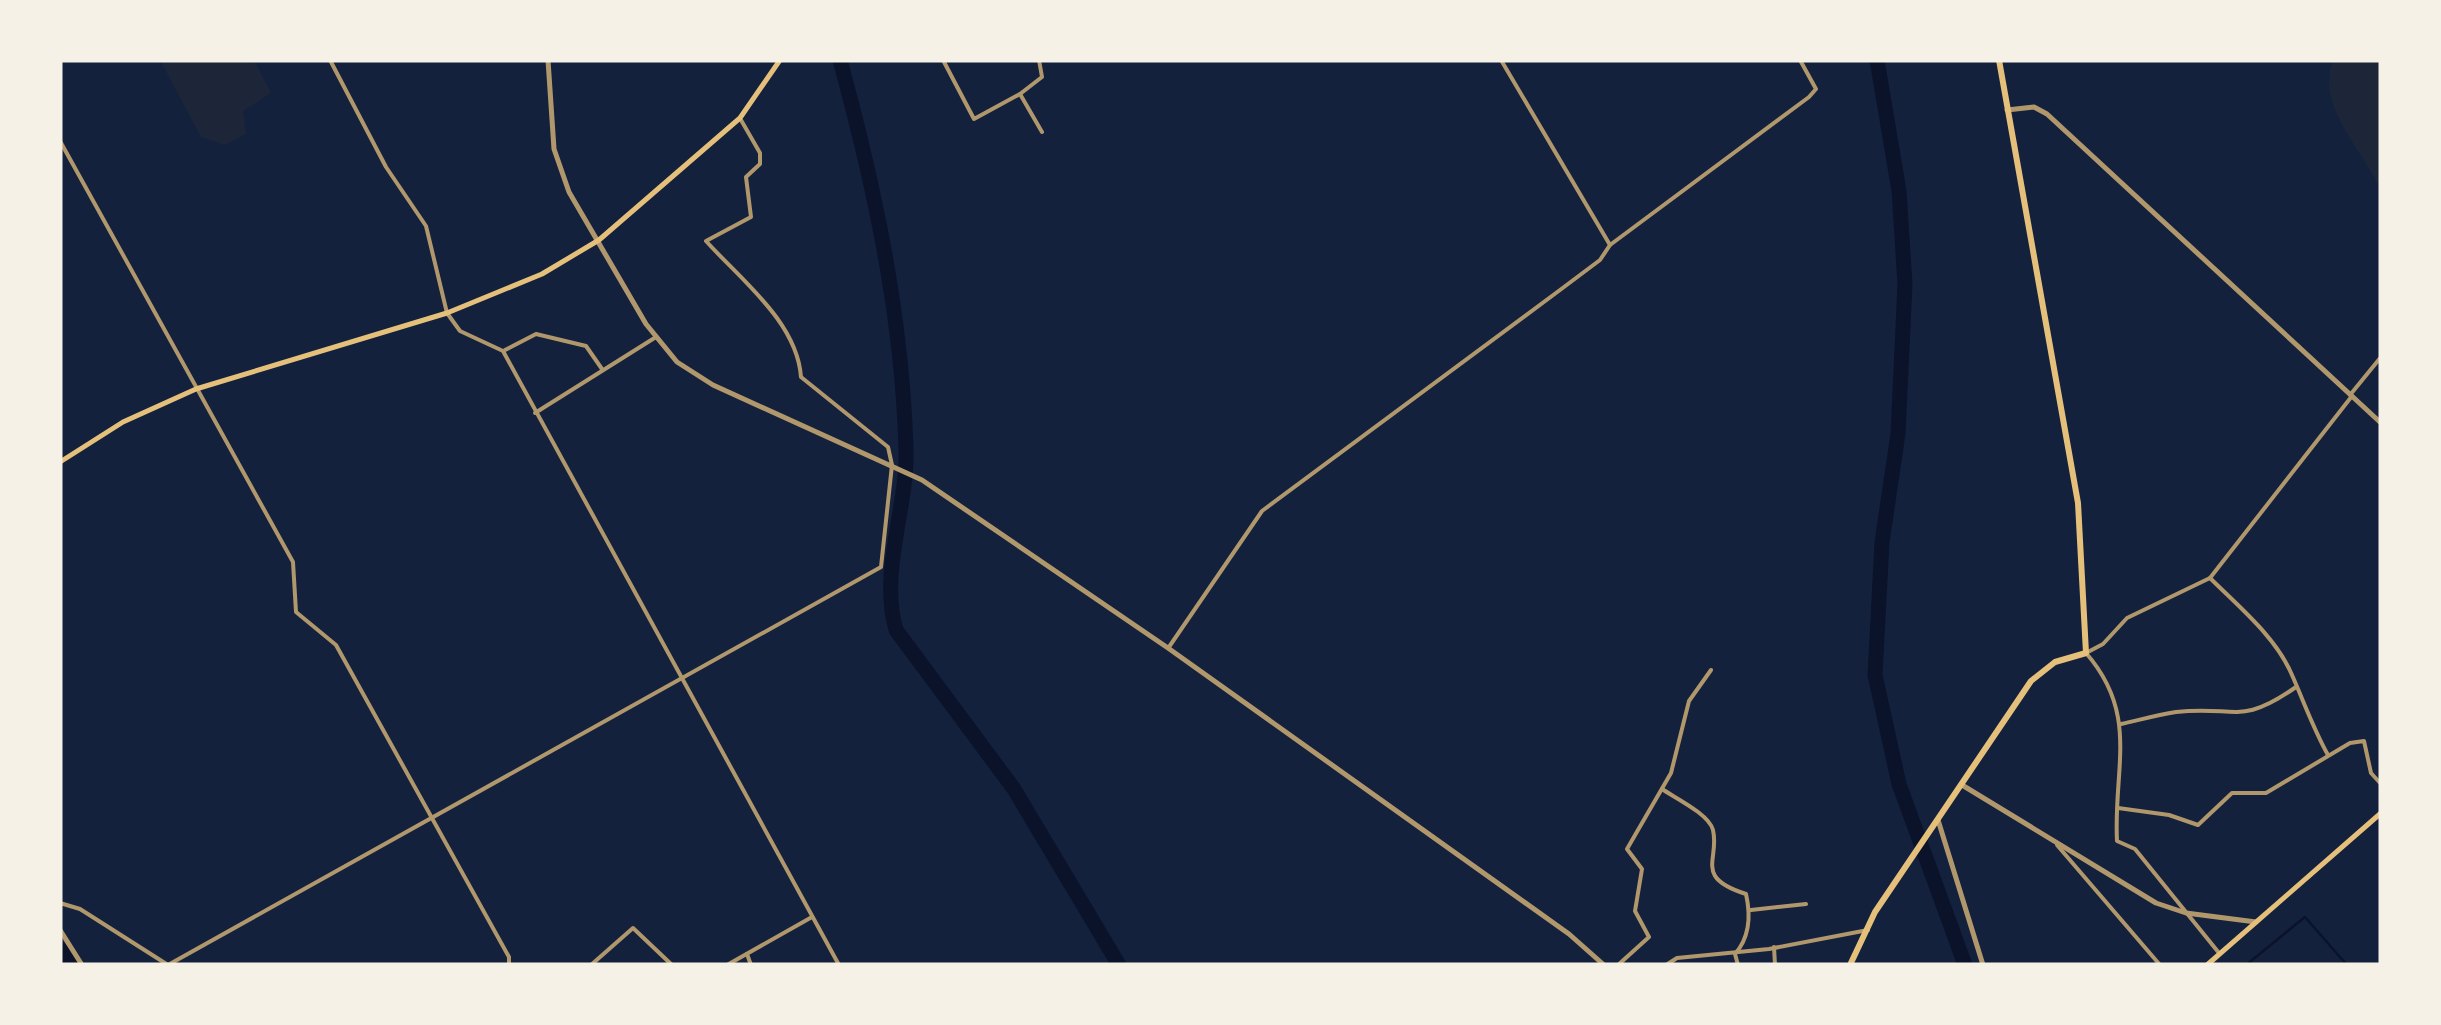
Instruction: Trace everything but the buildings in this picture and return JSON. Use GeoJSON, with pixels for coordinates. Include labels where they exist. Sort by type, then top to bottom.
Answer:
{"type":"FeatureCollection","features":[{"type":"Feature","properties":{"kind":"main road"},"geometry":{"type":"LineString","coordinates":[[60,462],[123,422],[196,389],[447,313],[542,274],[599,240],[740,118],[780,60]]}},
{"type":"Feature","properties":{"kind":"main road"},"geometry":{"type":"LineString","coordinates":[[1850,965],[1913,853],[2030,681],[2055,662],[2086,653],[2078,503],[1999,60]]}},
{"type":"Feature","properties":{"kind":"main road"},"geometry":{"type":"LineString","coordinates":[[2207,965],[2381,812]]}},
{"type":"Feature","properties":{"kind":"street"},"geometry":{"type":"LineString","coordinates":[[330,60],[386,167],[426,226],[447,313],[460,331],[503,351],[839,965]]}},
{"type":"Feature","properties":{"kind":"street"},"geometry":{"type":"LineString","coordinates":[[548,60],[554,149],[569,192],[656,337],[677,362],[713,385],[922,480],[1168,648],[1568,934],[1604,965]]}},
{"type":"Feature","properties":{"kind":"street"},"geometry":{"type":"LineString","coordinates":[[943,60],[974,119],[1042,77],[1039,60]]}},
{"type":"Feature","properties":{"kind":"street"},"geometry":{"type":"LineString","coordinates":[[1501,60],[1610,245]]}},
{"type":"Feature","properties":{"kind":"street"},"geometry":{"type":"LineString","coordinates":[[1168,648],[1262,511],[1587,270],[1610,245],[1809,97],[1816,88],[1800,60]]}},
{"type":"Feature","properties":{"kind":"street"},"geometry":{"type":"LineString","coordinates":[[1020,94],[1042,132]]}},
{"type":"Feature","properties":{"kind":"street"},"geometry":{"type":"LineString","coordinates":[[2007,110],[2034,108],[2047,114],[2381,423]]}},
{"type":"Feature","properties":{"kind":"street"},"geometry":{"type":"LineString","coordinates":[[60,904],[80,908],[168,965],[881,567],[892,465],[888,447],[801,377],[799,352],[787,331],[706,240],[752,217],[746,177],[760,164],[760,152],[740,118]]}},
{"type":"Feature","properties":{"kind":"street"},"geometry":{"type":"LineString","coordinates":[[60,141],[293,562],[296,612],[336,646],[509,956],[509,965]]}},
{"type":"Feature","properties":{"kind":"street"},"geometry":{"type":"LineString","coordinates":[[503,351],[536,334],[586,346],[602,370]]}},
{"type":"Feature","properties":{"kind":"street"},"geometry":{"type":"LineString","coordinates":[[535,413],[656,337]]}},
{"type":"Feature","properties":{"kind":"street"},"geometry":{"type":"LineString","coordinates":[[2220,954],[2135,849],[2117,841],[2121,724],[2106,676],[2086,653],[2103,644],[2127,618],[2210,578],[2381,357]]}},
{"type":"Feature","properties":{"kind":"street"},"geometry":{"type":"LineString","coordinates":[[2210,578],[2264,633],[2296,687],[2328,755]]}},
{"type":"Feature","properties":{"kind":"street"},"geometry":{"type":"LineString","coordinates":[[1618,965],[1649,937],[1635,911],[1642,869],[1627,849],[1677,755],[1689,701],[1711,670]]}},
{"type":"Feature","properties":{"kind":"street"},"geometry":{"type":"LineString","coordinates":[[2121,724],[2174,712],[2212,710],[2241,715],[2266,708],[2296,687]]}},
{"type":"Feature","properties":{"kind":"street"},"geometry":{"type":"LineString","coordinates":[[2118,808],[2169,815],[2198,826],[2232,793],[2266,792],[2328,755],[2364,741],[2371,773],[2381,784]]}},
{"type":"Feature","properties":{"kind":"street"},"geometry":{"type":"LineString","coordinates":[[1962,785],[2156,903],[2186,913],[2256,922]]}},
{"type":"Feature","properties":{"kind":"street"},"geometry":{"type":"LineString","coordinates":[[1662,788],[1708,822],[1714,831],[1712,868],[1719,880],[1746,894],[1746,938],[1735,954],[1738,965]]}},
{"type":"Feature","properties":{"kind":"street"},"geometry":{"type":"LineString","coordinates":[[1938,820],[1983,965]]}},
{"type":"Feature","properties":{"kind":"street"},"geometry":{"type":"LineString","coordinates":[[2057,845],[2160,965]]}},
{"type":"Feature","properties":{"kind":"street"},"geometry":{"type":"LineString","coordinates":[[1749,910],[1806,904]]}},
{"type":"Feature","properties":{"kind":"street"},"geometry":{"type":"LineString","coordinates":[[727,965],[812,917]]}},
{"type":"Feature","properties":{"kind":"street"},"geometry":{"type":"LineString","coordinates":[[591,965],[633,928],[672,965]]}},
{"type":"Feature","properties":{"kind":"street"},"geometry":{"type":"LineString","coordinates":[[60,930],[82,965]]}},
{"type":"Feature","properties":{"kind":"street"},"geometry":{"type":"LineString","coordinates":[[1666,965],[1677,958],[1774,947],[1868,930]]}},
{"type":"Feature","properties":{"kind":"street"},"geometry":{"type":"LineString","coordinates":[[1774,947],[1774,965]]}},
{"type":"Feature","properties":{"kind":"street"},"geometry":{"type":"LineString","coordinates":[[747,954],[751,965]]}},
{"type":"Feature","properties":{"kind":"shaded area"},"geometry":{"type":"Polygon","coordinates":[[[160,60],[254,60],[271,93],[243,111],[246,134],[225,145],[201,137],[160,60]]]}},
{"type":"Feature","properties":{"kind":"shaded area"},"geometry":{"type":"Polygon","coordinates":[[[2333,60],[2381,60],[2381,190],[2336,111],[2329,77],[2333,60]]]}},
{"type":"Feature","properties":{"kind":"waterway"},"geometry":{"type":"LineString","coordinates":[[840,60],[875,204],[899,350],[906,449],[892,563],[896,630],[1014,789],[1119,965]]}},
{"type":"Feature","properties":{"kind":"waterway"},"geometry":{"type":"LineString","coordinates":[[1877,60],[1899,191],[1905,284],[1898,434],[1882,542],[1875,675],[1899,784],[1965,965]]}},
{"type":"Feature","properties":{"kind":"waterway"},"geometry":{"type":"LineString","coordinates":[[2246,965],[2305,917],[2347,965]]}},
{"type":"Feature","properties":{"kind":"waterway"},"geometry":{"type":"LineString","coordinates":[[60,949],[71,965]]}}]}
